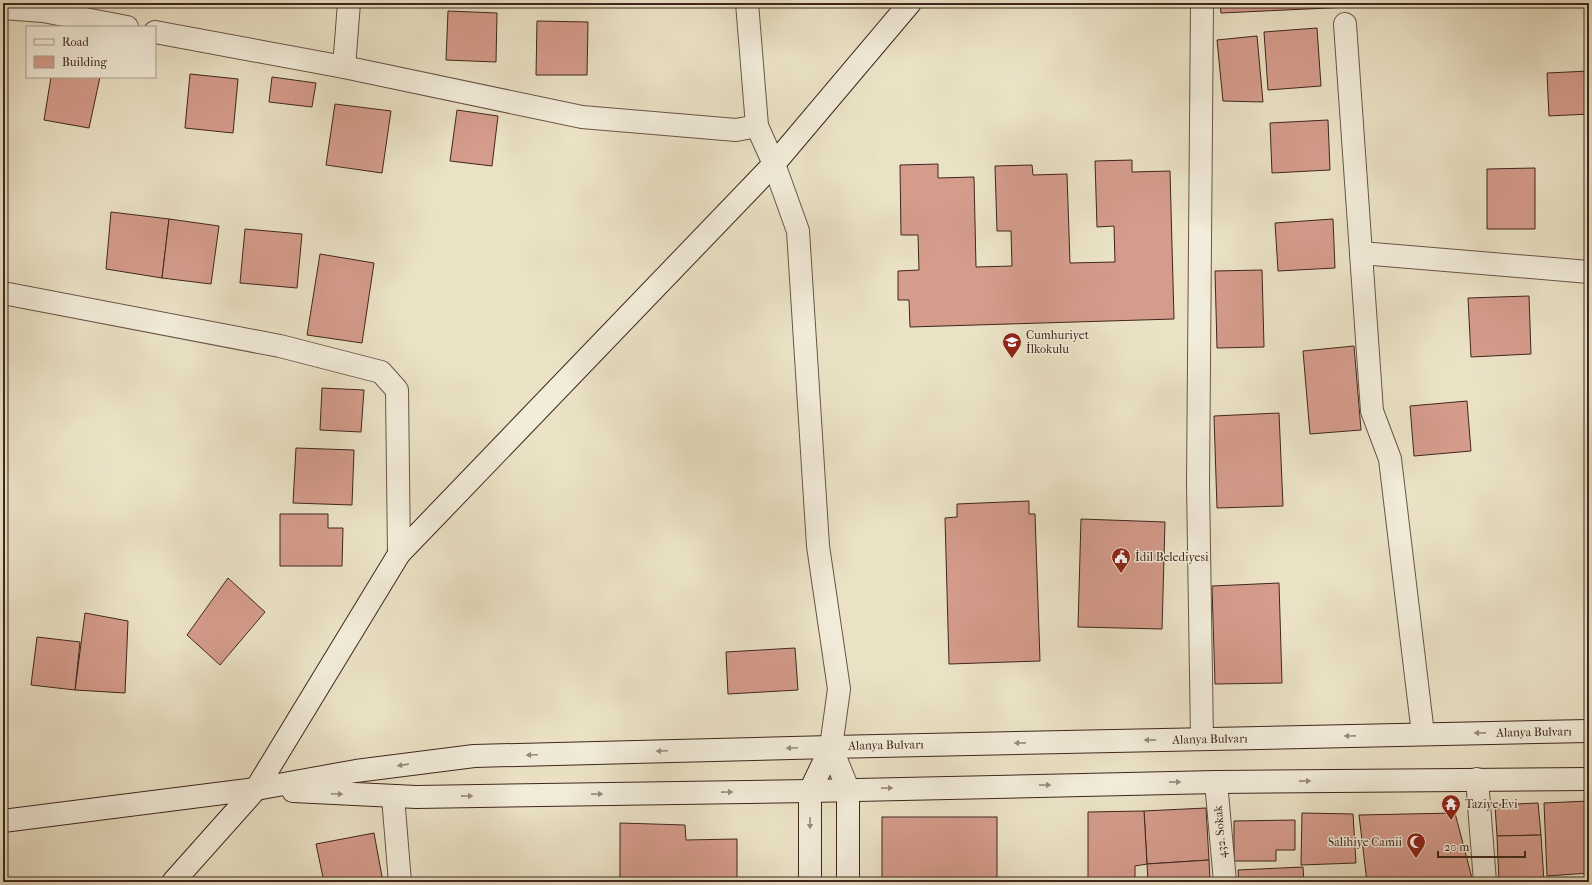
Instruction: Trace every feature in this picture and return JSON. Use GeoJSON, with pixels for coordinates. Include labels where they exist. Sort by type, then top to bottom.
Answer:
{"type":"FeatureCollection","features":[{"type":"Feature","properties":{"kind":"street"},"geometry":{"type":"LineString","coordinates":[[344,67],[349,3]]}},
{"type":"Feature","properties":{"kind":"street"},"geometry":{"type":"LineString","coordinates":[[747,3],[757,126],[774,164],[798,231],[818,546],[839,689],[831,746],[810,791],[810,882]]}},
{"type":"Feature","properties":{"kind":"street"},"geometry":{"type":"LineString","coordinates":[[173,882],[256,789],[399,554],[774,164],[910,3]]}},
{"type":"Feature","properties":{"kind":"street"},"geometry":{"type":"LineString","coordinates":[[1202,3],[1198,484],[1202,739]]}},
{"type":"Feature","properties":{"kind":"street"},"geometry":{"type":"LineString","coordinates":[[3,8],[43,11],[122,26]]}},
{"type":"Feature","properties":{"kind":"street"},"geometry":{"type":"LineString","coordinates":[[1345,24],[1372,411],[1390,459],[1423,734]]}},
{"type":"Feature","properties":{"kind":"street"},"geometry":{"type":"LineString","coordinates":[[156,32],[344,67],[582,117],[736,130],[757,126]]}},
{"type":"Feature","properties":{"kind":"street"},"geometry":{"type":"LineString","coordinates":[[1361,253],[1589,272]]}},
{"type":"Feature","properties":{"kind":"street"},"geometry":{"type":"LineString","coordinates":[[3,294],[280,346],[381,372],[397,390],[399,554]]}},
{"type":"Feature","properties":{"kind":"street","name":"Alanya Bulvarı"},"geometry":{"type":"LineString","coordinates":[[256,789],[356,771],[474,756],[831,746],[1589,731]]}},
{"type":"Feature","properties":{"kind":"street"},"geometry":{"type":"LineString","coordinates":[[831,746],[848,789],[848,882]]}},
{"type":"Feature","properties":{"kind":"street"},"geometry":{"type":"LineString","coordinates":[[1477,779],[1486,882]]}},
{"type":"Feature","properties":{"kind":"street"},"geometry":{"type":"LineString","coordinates":[[3,821],[256,789],[393,797],[810,791],[1216,782],[1589,779]]}},
{"type":"Feature","properties":{"kind":"street","name":"432. Sokak"},"geometry":{"type":"LineString","coordinates":[[1216,782],[1225,882]]}},
{"type":"Feature","properties":{"kind":"street"},"geometry":{"type":"LineString","coordinates":[[393,797],[400,882]]}},
{"type":"Feature","properties":{"kind":"building"},"geometry":{"type":"Polygon","coordinates":[[[1220,3],[1350,3],[1350,7],[1221,13],[1220,3]]]}},
{"type":"Feature","properties":{"kind":"building"},"geometry":{"type":"Polygon","coordinates":[[[448,11],[497,13],[496,62],[446,60],[448,11]]]}},
{"type":"Feature","properties":{"kind":"building"},"geometry":{"type":"Polygon","coordinates":[[[537,21],[588,22],[587,75],[536,75],[537,21]]]}},
{"type":"Feature","properties":{"kind":"building"},"geometry":{"type":"Polygon","coordinates":[[[1317,28],[1321,86],[1268,90],[1264,32],[1317,28]]]}},
{"type":"Feature","properties":{"kind":"building"},"geometry":{"type":"Polygon","coordinates":[[[1257,36],[1263,102],[1223,101],[1217,40],[1257,36]]]}},
{"type":"Feature","properties":{"kind":"building"},"geometry":{"type":"Polygon","coordinates":[[[1589,71],[1589,114],[1549,116],[1547,73],[1589,71]]]}},
{"type":"Feature","properties":{"kind":"building"},"geometry":{"type":"Polygon","coordinates":[[[190,74],[238,79],[233,133],[185,128],[190,74]]]}},
{"type":"Feature","properties":{"kind":"building"},"geometry":{"type":"Polygon","coordinates":[[[272,77],[316,83],[312,107],[269,102],[272,77]]]}},
{"type":"Feature","properties":{"kind":"building"},"geometry":{"type":"Polygon","coordinates":[[[51,78],[100,78],[89,128],[44,120],[51,78]]]}},
{"type":"Feature","properties":{"kind":"building"},"geometry":{"type":"Polygon","coordinates":[[[335,104],[391,111],[382,173],[326,165],[335,104]]]}},
{"type":"Feature","properties":{"kind":"building"},"geometry":{"type":"Polygon","coordinates":[[[457,110],[498,116],[492,166],[450,161],[457,110]]]}},
{"type":"Feature","properties":{"kind":"building"},"geometry":{"type":"Polygon","coordinates":[[[1328,120],[1330,170],[1272,173],[1270,123],[1328,120]]]}},
{"type":"Feature","properties":{"kind":"building"},"geometry":{"type":"Polygon","coordinates":[[[1132,160],[1132,172],[1170,171],[1174,319],[910,327],[909,300],[898,300],[898,271],[919,270],[918,235],[901,235],[900,165],[938,164],[938,178],[974,177],[976,267],[1012,266],[1011,231],[997,231],[995,166],[1032,165],[1033,175],[1067,174],[1070,263],[1115,262],[1114,226],[1097,227],[1095,161],[1132,160]]]}},
{"type":"Feature","properties":{"kind":"building"},"geometry":{"type":"Polygon","coordinates":[[[1535,168],[1535,229],[1487,229],[1487,169],[1535,168]]]}},
{"type":"Feature","properties":{"kind":"building"},"geometry":{"type":"Polygon","coordinates":[[[111,212],[169,219],[162,278],[106,269],[111,212]]]}},
{"type":"Feature","properties":{"kind":"building"},"geometry":{"type":"Polygon","coordinates":[[[169,219],[219,226],[211,284],[162,278],[169,219]]]}},
{"type":"Feature","properties":{"kind":"building"},"geometry":{"type":"Polygon","coordinates":[[[1333,219],[1335,268],[1278,271],[1275,223],[1333,219]]]}},
{"type":"Feature","properties":{"kind":"building"},"geometry":{"type":"Polygon","coordinates":[[[245,229],[302,234],[297,288],[240,283],[245,229]]]}},
{"type":"Feature","properties":{"kind":"building"},"geometry":{"type":"Polygon","coordinates":[[[320,254],[374,263],[362,343],[307,335],[320,254]]]}},
{"type":"Feature","properties":{"kind":"building"},"geometry":{"type":"Polygon","coordinates":[[[1262,270],[1264,347],[1217,348],[1215,271],[1262,270]]]}},
{"type":"Feature","properties":{"kind":"building"},"geometry":{"type":"Polygon","coordinates":[[[1529,296],[1531,354],[1471,357],[1468,298],[1529,296]]]}},
{"type":"Feature","properties":{"kind":"building"},"geometry":{"type":"Polygon","coordinates":[[[1354,346],[1361,430],[1310,434],[1303,351],[1354,346]]]}},
{"type":"Feature","properties":{"kind":"building"},"geometry":{"type":"Polygon","coordinates":[[[322,388],[364,390],[361,432],[320,430],[322,388]]]}},
{"type":"Feature","properties":{"kind":"building"},"geometry":{"type":"Polygon","coordinates":[[[1467,401],[1471,451],[1414,456],[1410,406],[1467,401]]]}},
{"type":"Feature","properties":{"kind":"building"},"geometry":{"type":"Polygon","coordinates":[[[1279,413],[1283,506],[1217,508],[1214,416],[1279,413]]]}},
{"type":"Feature","properties":{"kind":"building"},"geometry":{"type":"Polygon","coordinates":[[[296,448],[354,450],[352,505],[293,503],[296,448]]]}},
{"type":"Feature","properties":{"kind":"building"},"geometry":{"type":"Polygon","coordinates":[[[1029,501],[1029,514],[1035,514],[1040,661],[949,664],[945,518],[957,517],[957,504],[1029,501]]]}},
{"type":"Feature","properties":{"kind":"building"},"geometry":{"type":"Polygon","coordinates":[[[280,514],[328,514],[328,528],[343,528],[342,566],[280,566],[280,514]]]}},
{"type":"Feature","properties":{"kind":"building","name":"İdil Belediyesi"},"geometry":{"type":"Polygon","coordinates":[[[1081,519],[1165,522],[1162,629],[1078,627],[1081,519]]]}},
{"type":"Feature","properties":{"kind":"building"},"geometry":{"type":"Polygon","coordinates":[[[228,578],[265,612],[220,665],[187,635],[228,578]]]}},
{"type":"Feature","properties":{"kind":"building"},"geometry":{"type":"Polygon","coordinates":[[[1279,583],[1282,683],[1215,684],[1212,586],[1279,583]]]}},
{"type":"Feature","properties":{"kind":"building"},"geometry":{"type":"Polygon","coordinates":[[[85,613],[128,621],[125,693],[75,690],[85,613]]]}},
{"type":"Feature","properties":{"kind":"building"},"geometry":{"type":"Polygon","coordinates":[[[37,637],[80,642],[75,690],[31,685],[37,637]]]}},
{"type":"Feature","properties":{"kind":"building"},"geometry":{"type":"Polygon","coordinates":[[[795,648],[798,690],[728,694],[726,652],[795,648]]]}},
{"type":"Feature","properties":{"kind":"building"},"geometry":{"type":"Polygon","coordinates":[[[1589,801],[1589,873],[1547,876],[1544,803],[1589,801]]]}},
{"type":"Feature","properties":{"kind":"building"},"geometry":{"type":"Polygon","coordinates":[[[1538,803],[1541,835],[1497,836],[1495,805],[1538,803]]]}},
{"type":"Feature","properties":{"kind":"building"},"geometry":{"type":"Polygon","coordinates":[[[1206,808],[1209,860],[1147,864],[1144,811],[1206,808]]]}},
{"type":"Feature","properties":{"kind":"building"},"geometry":{"type":"Polygon","coordinates":[[[1144,811],[1147,864],[1135,866],[1135,882],[1088,882],[1088,812],[1144,811]]]}},
{"type":"Feature","properties":{"kind":"building"},"geometry":{"type":"Polygon","coordinates":[[[1302,813],[1353,814],[1356,863],[1301,865],[1302,813]]]}},
{"type":"Feature","properties":{"kind":"building","name":"Salihiye Camii"},"geometry":{"type":"Polygon","coordinates":[[[1455,813],[1473,882],[1367,882],[1359,815],[1455,813]]]}},
{"type":"Feature","properties":{"kind":"building"},"geometry":{"type":"Polygon","coordinates":[[[882,817],[997,817],[997,882],[882,882],[882,817]]]}},
{"type":"Feature","properties":{"kind":"building"},"geometry":{"type":"Polygon","coordinates":[[[1295,820],[1295,850],[1276,850],[1276,861],[1234,861],[1234,821],[1295,820]]]}},
{"type":"Feature","properties":{"kind":"building"},"geometry":{"type":"Polygon","coordinates":[[[620,823],[685,825],[686,840],[737,839],[737,882],[620,882],[620,823]]]}},
{"type":"Feature","properties":{"kind":"building"},"geometry":{"type":"Polygon","coordinates":[[[374,833],[383,882],[324,882],[316,844],[374,833]]]}},
{"type":"Feature","properties":{"kind":"building"},"geometry":{"type":"Polygon","coordinates":[[[1541,835],[1544,882],[1499,882],[1497,836],[1541,835]]]}},
{"type":"Feature","properties":{"kind":"building"},"geometry":{"type":"Polygon","coordinates":[[[1209,860],[1210,882],[1148,882],[1147,864],[1209,860]]]}},
{"type":"Feature","properties":{"kind":"building"},"geometry":{"type":"Polygon","coordinates":[[[1303,867],[1304,882],[1239,882],[1238,870],[1303,867]]]}},
{"type":"Feature","properties":{"kind":"place","name":"Cumhuriyet İlkokulu"},"geometry":{"type":"Point","coordinates":[1012,359]}},
{"type":"Feature","properties":{"kind":"place","name":"İdil Belediyesi"},"geometry":{"type":"Point","coordinates":[1121,574]}},
{"type":"Feature","properties":{"kind":"place","name":"Taziye Evi"},"geometry":{"type":"Point","coordinates":[1451,821]}},
{"type":"Feature","properties":{"kind":"place","name":"Salihiye Camii"},"geometry":{"type":"Point","coordinates":[1416,859]}}]}
